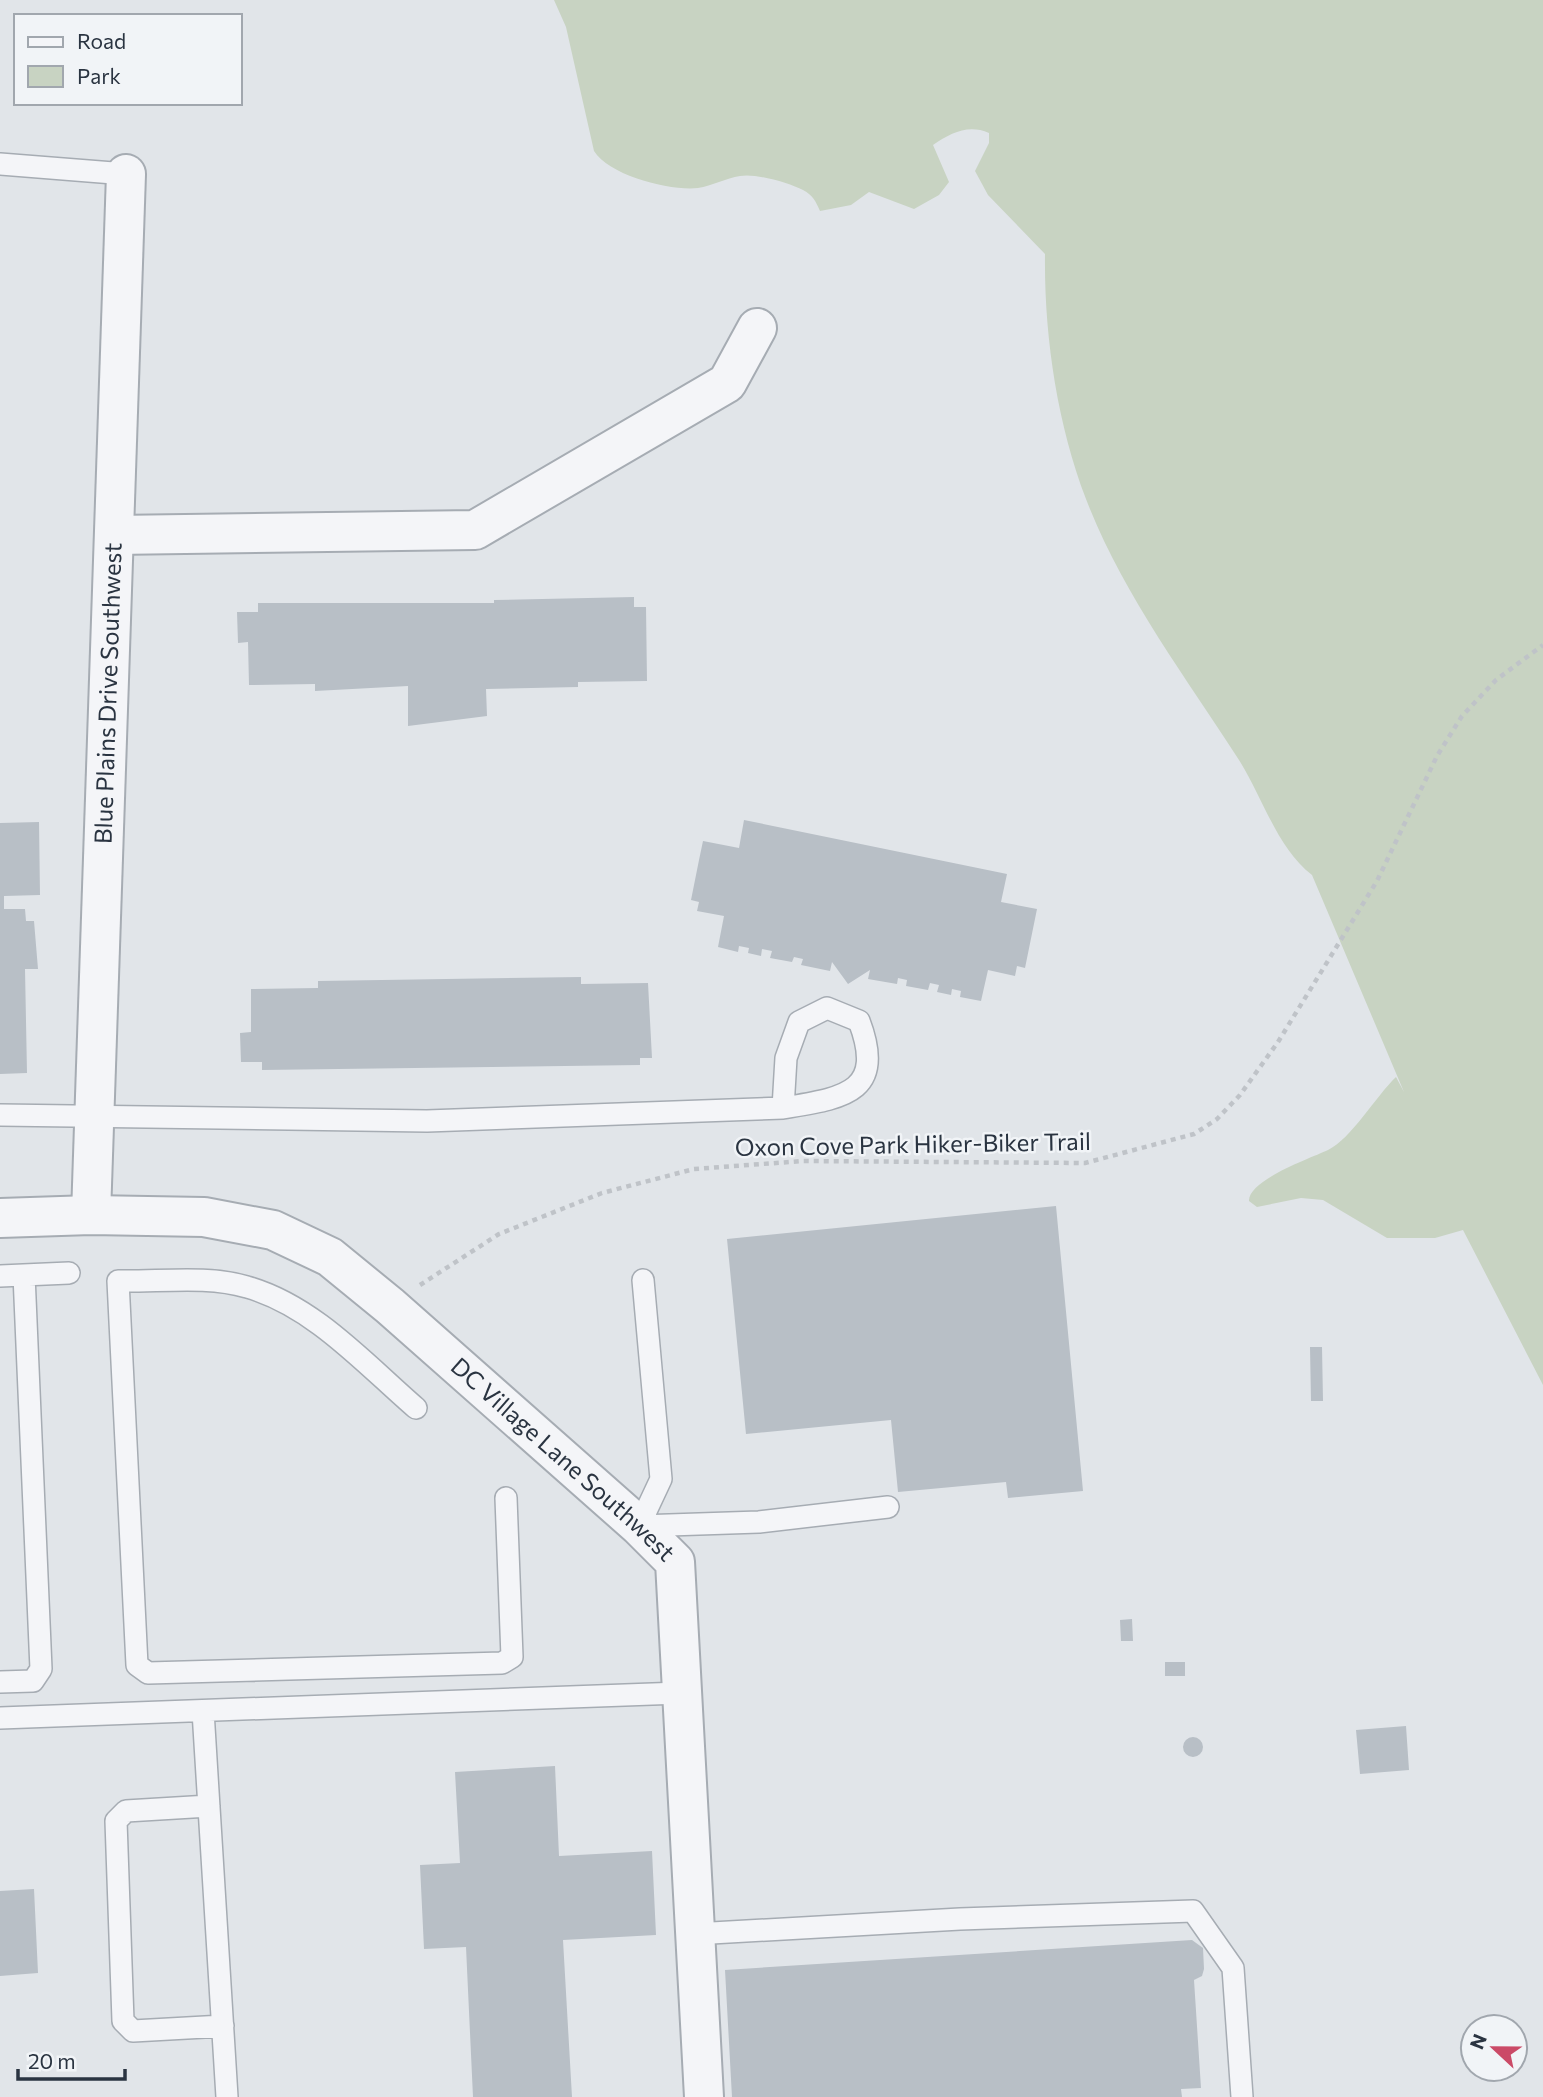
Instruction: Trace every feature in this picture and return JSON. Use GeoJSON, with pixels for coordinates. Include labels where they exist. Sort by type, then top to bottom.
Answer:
{"type":"FeatureCollection","features":[{"type":"Feature","properties":{"kind":"street","name":"Blue Plains Drive Southwest"},"geometry":{"type":"LineString","coordinates":[[91,1215],[126,174]]}},
{"type":"Feature","properties":{"kind":"street"},"geometry":{"type":"LineString","coordinates":[[114,534],[475,530],[727,383],[757,328]]}},
{"type":"Feature","properties":{"kind":"street","name":"DC Village Lane Southwest"},"geometry":{"type":"LineString","coordinates":[[0,1218],[91,1215],[204,1217],[273,1230],[330,1258],[390,1306],[639,1526],[675,1562],[704,2097]]}},
{"type":"Feature","properties":{"kind":"lane"},"geometry":{"type":"LineString","coordinates":[[0,164],[126,174]]}},
{"type":"Feature","properties":{"kind":"lane"},"geometry":{"type":"LineString","coordinates":[[0,1115],[94,1114],[427,1121],[783,1108],[841,1098],[863,1078],[870,1048],[859,1021],[827,1008],[799,1022],[786,1058],[783,1108]]}},
{"type":"Feature","properties":{"kind":"lane"},"geometry":{"type":"LineString","coordinates":[[0,1276],[69,1273]]}},
{"type":"Feature","properties":{"kind":"lane"},"geometry":{"type":"LineString","coordinates":[[0,1682],[33,1681],[41,1669],[24,1275]]}},
{"type":"Feature","properties":{"kind":"lane"},"geometry":{"type":"LineString","coordinates":[[643,1280],[661,1479],[639,1526],[759,1522],[888,1507]]}},
{"type":"Feature","properties":{"kind":"lane"},"geometry":{"type":"LineString","coordinates":[[416,1408],[304,1312],[248,1287],[222,1282],[118,1281],[137,1665],[148,1673],[422,1668],[502,1663],[512,1657],[506,1498]]}},
{"type":"Feature","properties":{"kind":"lane"},"geometry":{"type":"LineString","coordinates":[[234,1709],[235,1672]]}},
{"type":"Feature","properties":{"kind":"lane"},"geometry":{"type":"LineString","coordinates":[[0,1718],[680,1693]]}},
{"type":"Feature","properties":{"kind":"lane"},"geometry":{"type":"LineString","coordinates":[[202,1711],[227,2097]]}},
{"type":"Feature","properties":{"kind":"lane"},"geometry":{"type":"LineString","coordinates":[[209,1806],[126,1811],[116,1821],[123,2021],[134,2031],[223,2026]]}},
{"type":"Feature","properties":{"kind":"lane"},"geometry":{"type":"LineString","coordinates":[[694,1934],[961,1919],[1193,1911],[1233,1968],[1242,2097]]}},
{"type":"Feature","properties":{"kind":"path","name":"Oxon Cove Park Hiker-Biker Trail"},"geometry":{"type":"LineString","coordinates":[[390,1306],[499,1234],[602,1193],[694,1169],[803,1161],[1085,1163],[1194,1134],[1217,1119],[1240,1095],[1278,1042],[1377,881],[1437,756],[1462,716],[1496,680],[1543,645]]}},
{"type":"Feature","properties":{"kind":"green space"},"geometry":{"type":"Polygon","coordinates":[[[554,0],[1543,0],[1543,1385],[1463,1230],[1435,1238],[1387,1238],[1323,1200],[1301,1198],[1257,1207],[1249,1201],[1251,1193],[1269,1178],[1328,1150],[1346,1137],[1396,1077],[1404,1092],[1312,875],[1289,851],[1280,837],[1248,775],[1136,601],[1101,534],[1076,470],[1060,409],[1047,316],[1045,254],[988,195],[975,171],[989,143],[989,133],[974,129],[960,131],[933,145],[949,182],[939,195],[914,209],[869,192],[851,205],[820,211],[812,196],[803,190],[763,177],[747,175],[698,188],[672,187],[642,180],[613,168],[594,151],[566,27],[554,0]]]}},
{"type":"Feature","properties":{"kind":"building"},"geometry":{"type":"Polygon","coordinates":[[[634,597],[634,607],[646,607],[647,681],[578,682],[578,687],[486,689],[487,716],[408,726],[408,686],[315,691],[315,684],[249,685],[248,642],[238,643],[237,612],[258,612],[258,603],[494,603],[494,600],[634,597]]]}},
{"type":"Feature","properties":{"kind":"building"},"geometry":{"type":"Polygon","coordinates":[[[744,820],[1007,874],[1001,902],[1037,909],[1025,968],[1017,966],[1015,976],[988,970],[981,1001],[960,997],[961,991],[952,989],[951,995],[937,992],[939,985],[930,983],[928,990],[906,986],[907,980],[898,978],[897,984],[868,979],[870,970],[848,984],[832,962],[830,971],[801,965],[803,959],[794,957],[792,962],[770,958],[772,951],[762,949],[761,956],[748,953],[749,948],[739,946],[738,952],[718,947],[724,916],[697,911],[699,902],[691,900],[699,860],[703,841],[739,848],[744,820]]]}},
{"type":"Feature","properties":{"kind":"building"},"geometry":{"type":"Polygon","coordinates":[[[39,822],[40,895],[4,896],[4,909],[25,909],[26,921],[34,921],[38,969],[25,969],[27,1073],[0,1074],[0,823],[39,822]]]}},
{"type":"Feature","properties":{"kind":"building"},"geometry":{"type":"Polygon","coordinates":[[[581,977],[581,984],[648,983],[652,1058],[640,1058],[640,1065],[262,1070],[262,1062],[241,1062],[240,1033],[251,1032],[251,989],[318,988],[318,981],[581,977]]]}},
{"type":"Feature","properties":{"kind":"building"},"geometry":{"type":"Polygon","coordinates":[[[1056,1206],[1083,1491],[1008,1498],[1006,1482],[898,1492],[891,1420],[746,1434],[727,1239],[1056,1206]]]}},
{"type":"Feature","properties":{"kind":"building"},"geometry":{"type":"Polygon","coordinates":[[[1310,1347],[1322,1347],[1323,1401],[1311,1401],[1310,1347]]]}},
{"type":"Feature","properties":{"kind":"building"},"geometry":{"type":"Polygon","coordinates":[[[1132,1619],[1133,1641],[1121,1641],[1120,1620],[1132,1619]]]}},
{"type":"Feature","properties":{"kind":"building"},"geometry":{"type":"Polygon","coordinates":[[[1165,1662],[1185,1662],[1185,1676],[1165,1676],[1165,1662]]]}},
{"type":"Feature","properties":{"kind":"building"},"geometry":{"type":"Polygon","coordinates":[[[1406,1726],[1409,1770],[1360,1774],[1356,1730],[1406,1726]]]}},
{"type":"Feature","properties":{"kind":"building"},"geometry":{"type":"Polygon","coordinates":[[[1193,1737],[1200,1740],[1203,1747],[1200,1754],[1193,1757],[1186,1754],[1183,1747],[1186,1740],[1193,1737]]]}},
{"type":"Feature","properties":{"kind":"building"},"geometry":{"type":"Polygon","coordinates":[[[555,1766],[559,1856],[652,1851],[656,1935],[563,1940],[572,2097],[473,2097],[466,1947],[424,1949],[420,1865],[460,1863],[455,1772],[555,1766]]]}},
{"type":"Feature","properties":{"kind":"building"},"geometry":{"type":"Polygon","coordinates":[[[34,1889],[38,1973],[0,1976],[0,1891],[34,1889]]]}},
{"type":"Feature","properties":{"kind":"building"},"geometry":{"type":"Polygon","coordinates":[[[1192,1940],[1203,1948],[1204,1969],[1202,1976],[1194,1980],[1201,2088],[1181,2089],[1182,2097],[732,2097],[725,1970],[1192,1940]]]}}]}
